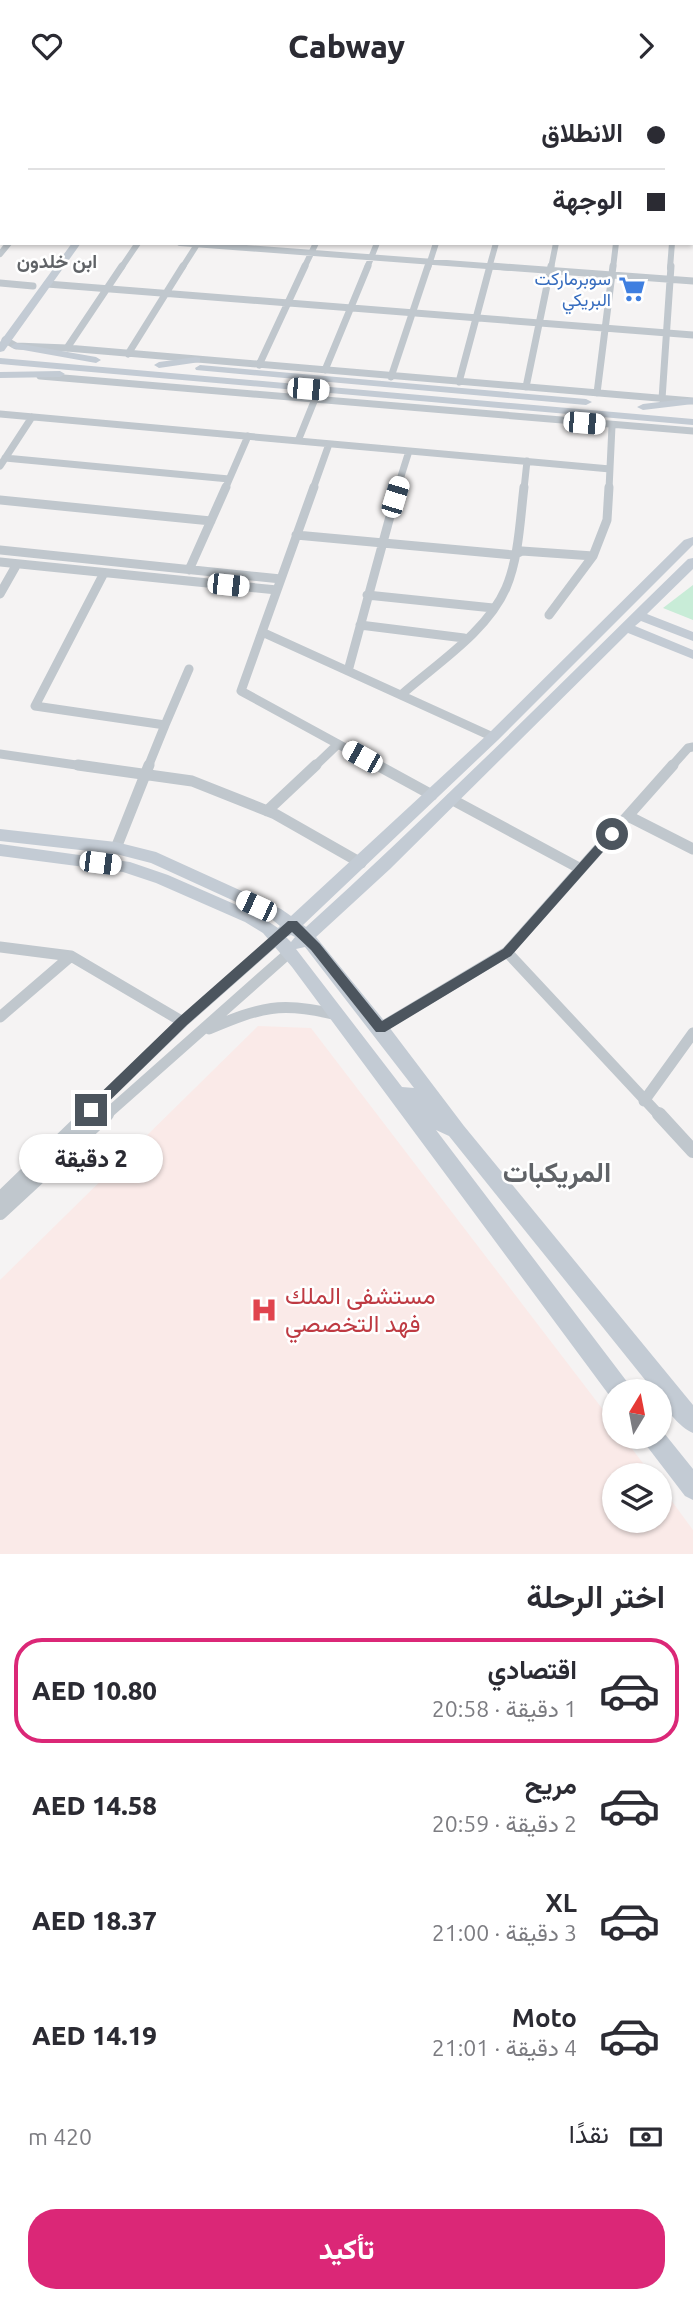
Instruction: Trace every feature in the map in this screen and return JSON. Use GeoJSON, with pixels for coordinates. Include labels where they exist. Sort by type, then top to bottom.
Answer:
{"type":"FeatureCollection","features":[{"type":"Feature","properties":{"kind":"street"},"geometry":{"type":"LineString","coordinates":[[1,343],[33,286],[63,245]]}},
{"type":"Feature","properties":{"kind":"street"},"geometry":{"type":"LineString","coordinates":[[1,343],[76,245]]}},
{"type":"Feature","properties":{"kind":"street"},"geometry":{"type":"LineString","coordinates":[[67,348],[137,245]]}},
{"type":"Feature","properties":{"kind":"street"},"geometry":{"type":"LineString","coordinates":[[128,354],[197,245]]}},
{"type":"Feature","properties":{"kind":"street"},"geometry":{"type":"LineString","coordinates":[[211,245],[693,281]]}},
{"type":"Feature","properties":{"kind":"street"},"geometry":{"type":"LineString","coordinates":[[259,365],[315,245]]}},
{"type":"Feature","properties":{"kind":"street"},"geometry":{"type":"LineString","coordinates":[[325,370],[376,245]]}},
{"type":"Feature","properties":{"kind":"street"},"geometry":{"type":"LineString","coordinates":[[391,377],[435,245]]}},
{"type":"Feature","properties":{"kind":"street"},"geometry":{"type":"LineString","coordinates":[[460,386],[495,245]]}},
{"type":"Feature","properties":{"kind":"street"},"geometry":{"type":"LineString","coordinates":[[526,387],[556,245]]}},
{"type":"Feature","properties":{"kind":"street"},"geometry":{"type":"LineString","coordinates":[[597,393],[616,245]]}},
{"type":"Feature","properties":{"kind":"street"},"geometry":{"type":"LineString","coordinates":[[662,399],[668,333],[671,245]]}},
{"type":"Feature","properties":{"kind":"street"},"geometry":{"type":"LineString","coordinates":[[0,283],[33,286]]}},
{"type":"Feature","properties":{"kind":"street"},"geometry":{"type":"LineString","coordinates":[[47,284],[693,335]]}},
{"type":"Feature","properties":{"kind":"street"},"geometry":{"type":"LineString","coordinates":[[1,343],[96,360],[460,386],[693,412]]}},
{"type":"Feature","properties":{"kind":"street"},"geometry":{"type":"LineString","coordinates":[[1,343],[96,360]]}},
{"type":"Feature","properties":{"kind":"street"},"geometry":{"type":"LineString","coordinates":[[16,346],[325,370],[420,379],[460,386],[526,387],[693,401]]}},
{"type":"Feature","properties":{"kind":"street"},"geometry":{"type":"LineString","coordinates":[[159,365],[196,360]]}},
{"type":"Feature","properties":{"kind":"street"},"geometry":{"type":"LineString","coordinates":[[0,361],[693,422]]}},
{"type":"Feature","properties":{"kind":"street"},"geometry":{"type":"LineString","coordinates":[[37,376],[131,373]]}},
{"type":"Feature","properties":{"kind":"street"},"geometry":{"type":"LineString","coordinates":[[0,375],[693,431]]}},
{"type":"Feature","properties":{"kind":"street"},"geometry":{"type":"LineString","coordinates":[[173,376],[224,392]]}},
{"type":"Feature","properties":{"kind":"street"},"geometry":{"type":"LineString","coordinates":[[339,402],[390,396]]}},
{"type":"Feature","properties":{"kind":"street"},"geometry":{"type":"LineString","coordinates":[[298,441],[315,400]]}},
{"type":"Feature","properties":{"kind":"street"},"geometry":{"type":"LineString","coordinates":[[643,407],[693,401]]}},
{"type":"Feature","properties":{"kind":"street"},"geometry":{"type":"LineString","coordinates":[[0,414],[610,469]]}},
{"type":"Feature","properties":{"kind":"street"},"geometry":{"type":"LineString","coordinates":[[33,417],[3,462],[229,479]]}},
{"type":"Feature","properties":{"kind":"street"},"geometry":{"type":"LineString","coordinates":[[628,417],[668,430]]}},
{"type":"Feature","properties":{"kind":"street"},"geometry":{"type":"LineString","coordinates":[[550,615],[593,556],[607,520],[612,425]]}},
{"type":"Feature","properties":{"kind":"street"},"geometry":{"type":"LineString","coordinates":[[189,570],[248,436]]}},
{"type":"Feature","properties":{"kind":"street"},"geometry":{"type":"LineString","coordinates":[[329,444],[241,691],[432,795]]}},
{"type":"Feature","properties":{"kind":"street"},"geometry":{"type":"LineString","coordinates":[[348,671],[381,543],[409,451]]}},
{"type":"Feature","properties":{"kind":"street"},"geometry":{"type":"LineString","coordinates":[[401,695],[464,638],[493,608],[505,590],[514,555],[527,461]]}},
{"type":"Feature","properties":{"kind":"street"},"geometry":{"type":"LineString","coordinates":[[0,500],[211,521]]}},
{"type":"Feature","properties":{"kind":"street"},"geometry":{"type":"LineString","coordinates":[[296,535],[514,555],[522,551],[593,556]]}},
{"type":"Feature","properties":{"kind":"street"},"geometry":{"type":"LineString","coordinates":[[0,1213],[119,1103],[200,1033],[361,863],[494,737],[693,541]]}},
{"type":"Feature","properties":{"kind":"street"},"geometry":{"type":"LineString","coordinates":[[0,550],[281,579]]}},
{"type":"Feature","properties":{"kind":"street"},"geometry":{"type":"LineString","coordinates":[[0,562],[277,590]]}},
{"type":"Feature","properties":{"kind":"street"},"geometry":{"type":"LineString","coordinates":[[299,930],[451,799],[693,562]]}},
{"type":"Feature","properties":{"kind":"street"},"geometry":{"type":"LineString","coordinates":[[0,594],[18,564]]}},
{"type":"Feature","properties":{"kind":"street"},"geometry":{"type":"LineString","coordinates":[[104,573],[35,706],[165,725]]}},
{"type":"Feature","properties":{"kind":"street"},"geometry":{"type":"LineString","coordinates":[[367,595],[493,608]]}},
{"type":"Feature","properties":{"kind":"street"},"geometry":{"type":"LineString","coordinates":[[640,616],[693,636]]}},
{"type":"Feature","properties":{"kind":"street"},"geometry":{"type":"LineString","coordinates":[[360,625],[464,638]]}},
{"type":"Feature","properties":{"kind":"street"},"geometry":{"type":"LineString","coordinates":[[625,626],[643,636],[693,655]]}},
{"type":"Feature","properties":{"kind":"street"},"geometry":{"type":"LineString","coordinates":[[262,632],[494,737]]}},
{"type":"Feature","properties":{"kind":"street"},"geometry":{"type":"LineString","coordinates":[[116,848],[189,670]]}},
{"type":"Feature","properties":{"kind":"street"},"geometry":{"type":"LineString","coordinates":[[267,811],[338,744]]}},
{"type":"Feature","properties":{"kind":"street"},"geometry":{"type":"LineString","coordinates":[[380,1028],[507,952],[688,748],[693,747]]}},
{"type":"Feature","properties":{"kind":"street"},"geometry":{"type":"LineString","coordinates":[[0,754],[192,781],[267,811],[361,863]]}},
{"type":"Feature","properties":{"kind":"street"},"geometry":{"type":"LineString","coordinates":[[451,799],[581,869]]}},
{"type":"Feature","properties":{"kind":"street"},"geometry":{"type":"LineString","coordinates":[[628,816],[693,849]]}},
{"type":"Feature","properties":{"kind":"street"},"geometry":{"type":"LineString","coordinates":[[0,835],[116,848],[156,858],[275,913],[299,930],[380,1028],[457,1132],[693,1422]]}},
{"type":"Feature","properties":{"kind":"street"},"geometry":{"type":"LineString","coordinates":[[0,851],[124,866],[162,879],[251,918],[284,945],[611,1379]]}},
{"type":"Feature","properties":{"kind":"street"},"geometry":{"type":"LineString","coordinates":[[0,1199],[183,1022],[284,945]]}},
{"type":"Feature","properties":{"kind":"street"},"geometry":{"type":"LineString","coordinates":[[0,947],[71,956],[183,1022]]}},
{"type":"Feature","properties":{"kind":"street"},"geometry":{"type":"LineString","coordinates":[[507,952],[693,1151]]}},
{"type":"Feature","properties":{"kind":"street"},"geometry":{"type":"LineString","coordinates":[[0,1017],[71,956]]}},
{"type":"Feature","properties":{"kind":"street"},"geometry":{"type":"LineString","coordinates":[[200,1033],[258,1008],[301,1006],[338,1015]]}},
{"type":"Feature","properties":{"kind":"street"},"geometry":{"type":"LineString","coordinates":[[644,1101],[693,1033]]}},
{"type":"Feature","properties":{"kind":"street"},"geometry":{"type":"LineString","coordinates":[[397,1094],[412,1095],[436,1121],[457,1132]]}},
{"type":"Feature","properties":{"kind":"street"},"geometry":{"type":"LineString","coordinates":[[663,1449],[693,1488]]}},
{"type":"Feature","properties":{"kind":"shaded area","name":"مستشفى الملك فهد التخصصي"},"geometry":{"type":"Polygon","coordinates":[[[258,1026],[311,1028],[602,1408],[602,1449],[632,1449],[643,1463],[602,1463],[602,1533],[672,1533],[672,1501],[693,1530],[693,1554],[0,1554],[0,1280],[258,1026]]]}},
{"type":"Feature","properties":{"kind":"green space"},"geometry":{"type":"Polygon","coordinates":[[[693,585],[693,620],[663,608],[693,585]]]}},
{"type":"Feature","properties":{"kind":"place","name":"سوبرماركت البريكي"},"geometry":{"type":"Point","coordinates":[632,289]}},
{"type":"Feature","properties":{"kind":"place","name":"مستشفى الملك فهد التخصصي"},"geometry":{"type":"Point","coordinates":[264,1310]}},
{"type":"Feature","properties":{"kind":"district","name":"ابن خلدون"},"geometry":{"type":"Point","coordinates":[57,261]}},
{"type":"Feature","properties":{"kind":"district","name":"المريكبات"},"geometry":{"type":"Point","coordinates":[557,1172]}},
{"type":"Feature","properties":{"kind":"route"},"geometry":{"type":"LineString","coordinates":[[91,1110],[183,1022],[292,925],[316,947],[380,1028],[507,952],[612,834]]}}]}
